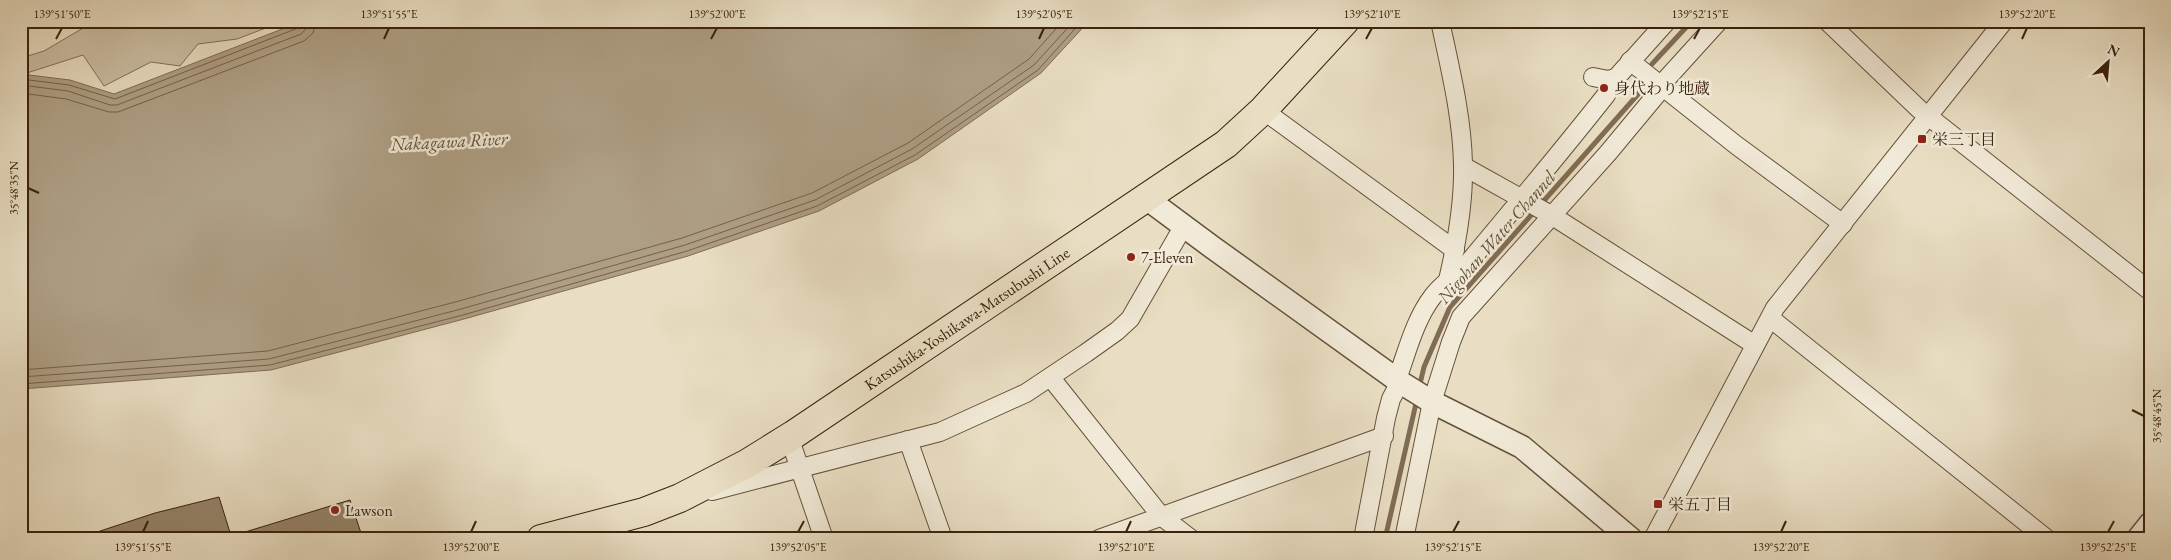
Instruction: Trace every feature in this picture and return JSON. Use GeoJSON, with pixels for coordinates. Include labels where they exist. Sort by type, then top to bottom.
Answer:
{"type":"FeatureCollection","features":[{"type":"Feature","properties":{"kind":"main road","name":"Katsushika-Yoshikawa-Matsubushi Line"},"geometry":{"type":"LineString","coordinates":[[541,539],[606,523],[680,498],[716,481],[789,437],[1226,144],[1263,110],[1345,21]]}},
{"type":"Feature","properties":{"kind":"street"},"geometry":{"type":"LineString","coordinates":[[1440,21],[1461,133],[1463,166],[1459,230],[1448,280]]}},
{"type":"Feature","properties":{"kind":"street"},"geometry":{"type":"LineString","coordinates":[[1363,539],[1391,399],[1425,308],[1432,296],[1448,280],[1463,269],[1600,102],[1616,78],[1667,21]]}},
{"type":"Feature","properties":{"kind":"street"},"geometry":{"type":"LineString","coordinates":[[1404,539],[1432,402],[1461,317],[1499,276],[1550,215],[1608,153],[1661,87],[1719,21]]}},
{"type":"Feature","properties":{"kind":"street"},"geometry":{"type":"LineString","coordinates":[[1827,21],[1884,78],[1929,117],[2150,291]]}},
{"type":"Feature","properties":{"kind":"street"},"geometry":{"type":"LineString","coordinates":[[1653,539],[1775,308],[2004,21]]}},
{"type":"Feature","properties":{"kind":"street"},"geometry":{"type":"LineString","coordinates":[[1630,61],[1661,87],[1843,224]]}},
{"type":"Feature","properties":{"kind":"street"},"geometry":{"type":"LineString","coordinates":[[1593,77],[1608,80],[1616,78]]}},
{"type":"Feature","properties":{"kind":"street"},"geometry":{"type":"LineString","coordinates":[[1263,110],[1455,250]]}},
{"type":"Feature","properties":{"kind":"street"},"geometry":{"type":"LineString","coordinates":[[1463,166],[1550,215],[1755,346]]}},
{"type":"Feature","properties":{"kind":"street"},"geometry":{"type":"LineString","coordinates":[[1146,198],[1184,227],[1432,402],[1522,447],[1631,539]]}},
{"type":"Feature","properties":{"kind":"street"},"geometry":{"type":"LineString","coordinates":[[680,498],[801,469],[940,432],[1026,394],[1117,331],[1130,319],[1184,227]]}},
{"type":"Feature","properties":{"kind":"street"},"geometry":{"type":"LineString","coordinates":[[1770,318],[2047,539]]}},
{"type":"Feature","properties":{"kind":"street"},"geometry":{"type":"LineString","coordinates":[[1051,378],[1161,516],[1191,539]]}},
{"type":"Feature","properties":{"kind":"street"},"geometry":{"type":"LineString","coordinates":[[1099,539],[1384,436]]}},
{"type":"Feature","properties":{"kind":"street"},"geometry":{"type":"LineString","coordinates":[[789,437],[824,539]]}},
{"type":"Feature","properties":{"kind":"street"},"geometry":{"type":"LineString","coordinates":[[908,440],[943,539]]}},
{"type":"Feature","properties":{"kind":"street"},"geometry":{"type":"LineString","coordinates":[[2138,539],[2150,524]]}},
{"type":"Feature","properties":{"kind":"shaded area"},"geometry":{"type":"Polygon","coordinates":[[[95,21],[284,21],[237,39],[198,44],[180,66],[151,62],[104,86],[83,55],[30,72],[21,77],[21,58],[44,51],[95,21]]]}},
{"type":"Feature","properties":{"kind":"water","name":"Nakagawa River"},"geometry":{"type":"Polygon","coordinates":[[[303,21],[1089,21],[1041,73],[918,159],[819,211],[688,256],[464,319],[271,370],[21,389],[21,74],[70,80],[114,94],[303,21]]]}},
{"type":"Feature","properties":{"kind":"building"},"geometry":{"type":"Polygon","coordinates":[[[219,497],[232,539],[85,539],[85,536],[155,513],[219,497]]]}},
{"type":"Feature","properties":{"kind":"building","name":"Lawson"},"geometry":{"type":"Polygon","coordinates":[[[350,500],[363,539],[233,539],[232,536],[350,500]]]}},
{"type":"Feature","properties":{"kind":"waterway","name":"Nigohan Water Channel"},"geometry":{"type":"LineString","coordinates":[[1652,64],[1692,21]]}},
{"type":"Feature","properties":{"kind":"waterway","name":"Nigohan Water Channel"},"geometry":{"type":"LineString","coordinates":[[1419,388],[1424,367],[1450,307],[1640,92]]}},
{"type":"Feature","properties":{"kind":"waterway","name":"Nigohan Water Channel"},"geometry":{"type":"LineString","coordinates":[[1385,539],[1417,399]]}},
{"type":"Feature","properties":{"kind":"place","name":"身代わり地蔵"},"geometry":{"type":"Point","coordinates":[1604,88]}},
{"type":"Feature","properties":{"kind":"place","name":"栄三丁目"},"geometry":{"type":"Point","coordinates":[1922,139]}},
{"type":"Feature","properties":{"kind":"place","name":"7-Eleven"},"geometry":{"type":"Point","coordinates":[1131,257]}},
{"type":"Feature","properties":{"kind":"place","name":"栄五丁目"},"geometry":{"type":"Point","coordinates":[1658,504]}},
{"type":"Feature","properties":{"kind":"place","name":"Lawson"},"geometry":{"type":"Point","coordinates":[335,510]}}]}
